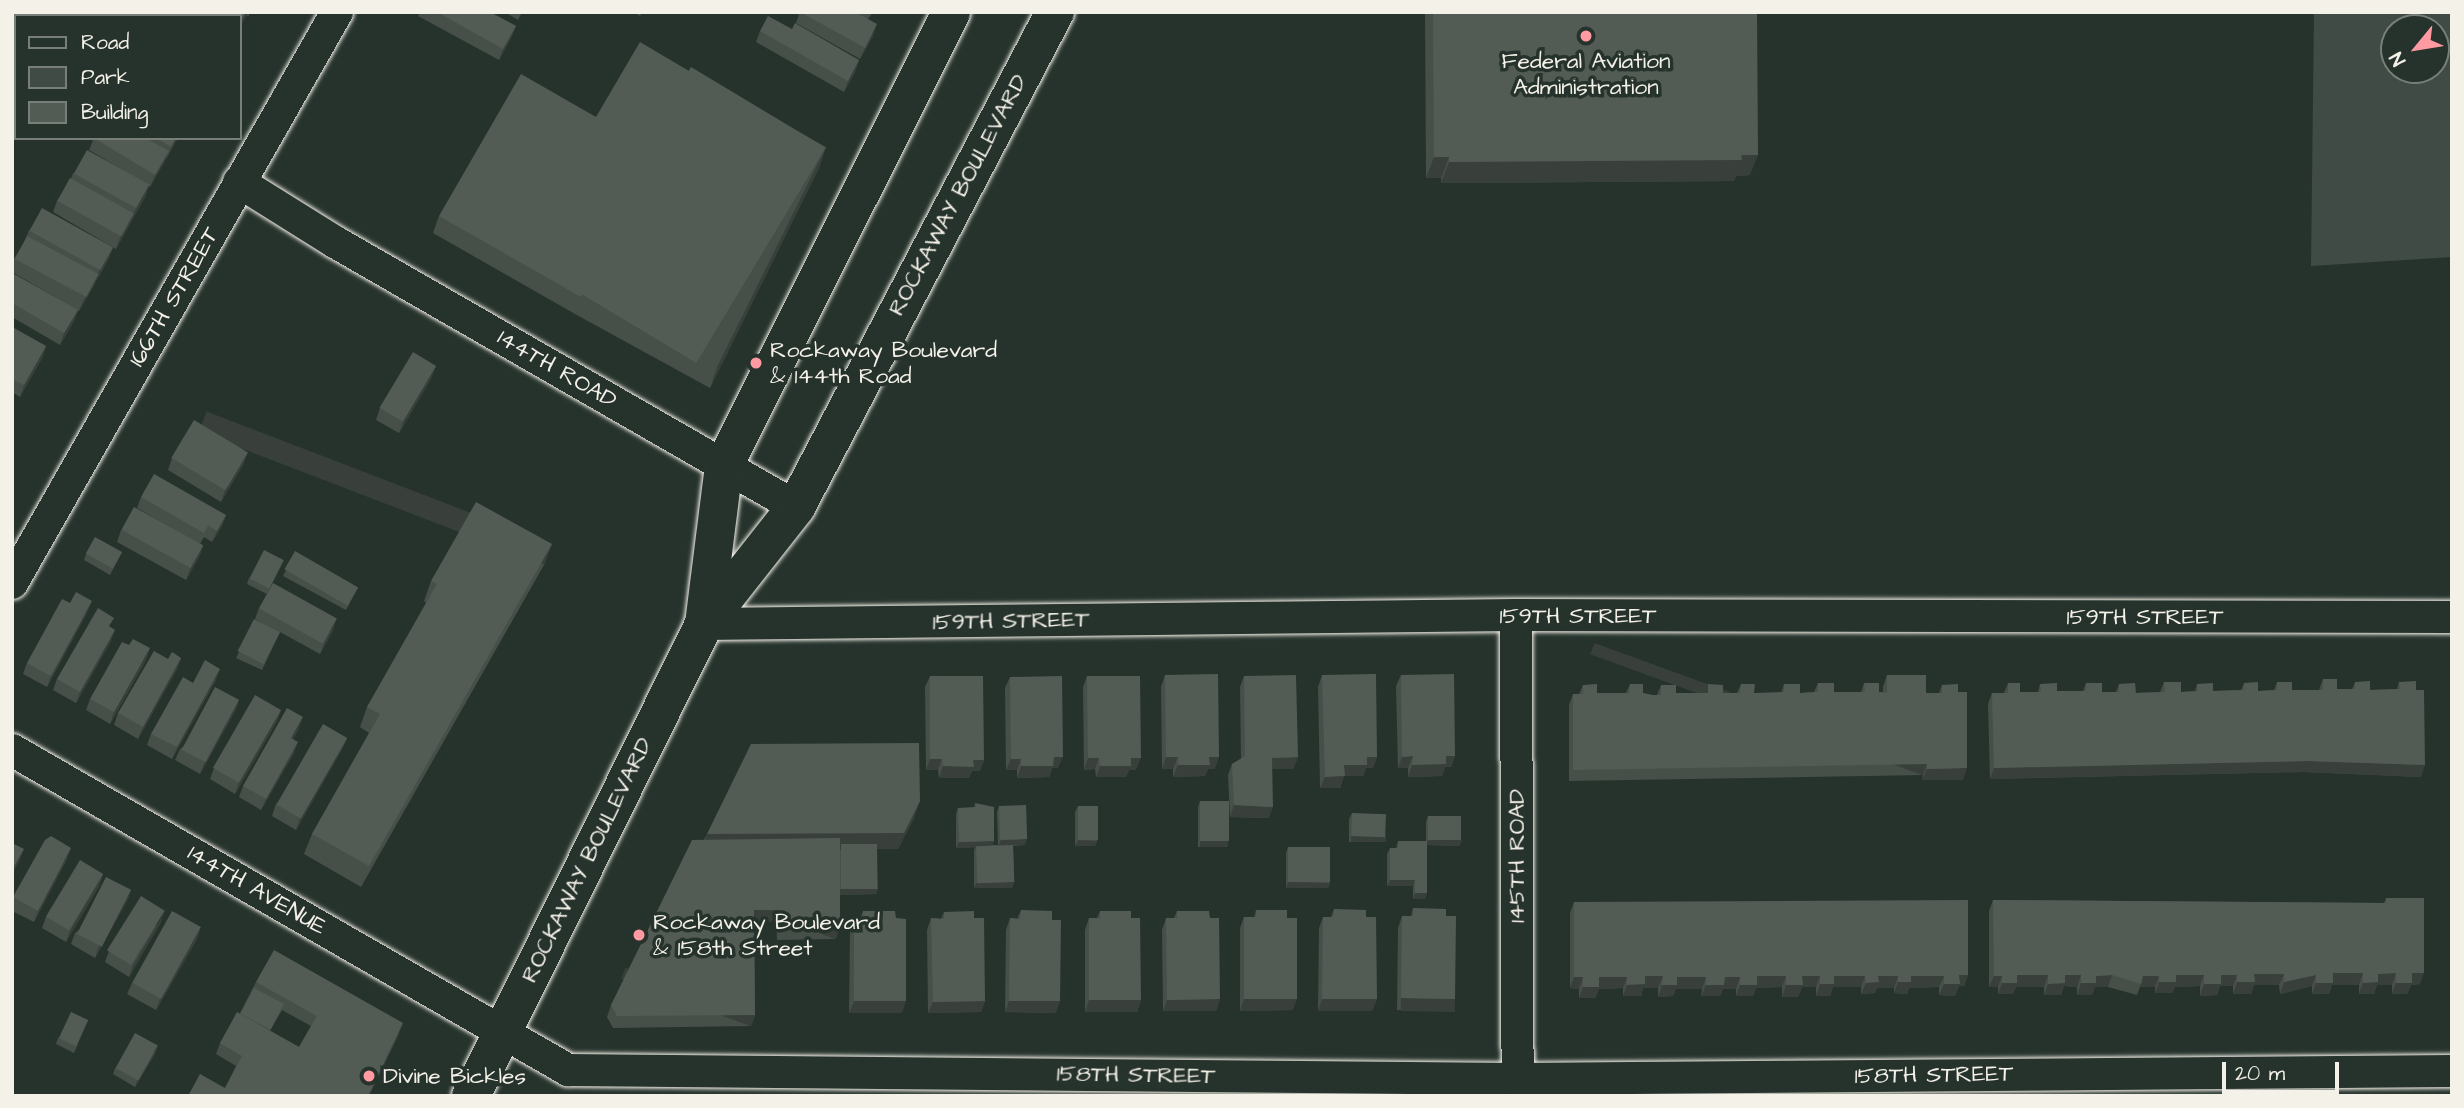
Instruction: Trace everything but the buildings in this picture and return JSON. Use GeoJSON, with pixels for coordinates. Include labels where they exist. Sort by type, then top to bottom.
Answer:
{"type":"FeatureCollection","features":[{"type":"Feature","properties":{"kind":"main road","name":"ROCKAWAY BOULEVARD"},"geometry":{"type":"LineString","coordinates":[[704,624],[724,466],[951,12]]}},
{"type":"Feature","properties":{"kind":"main road","name":"ROCKAWAY BOULEVARD"},"geometry":{"type":"LineString","coordinates":[[471,1096],[704,624],[796,507],[1055,12]]}},
{"type":"Feature","properties":{"kind":"street","name":"166TH STREET"},"geometry":{"type":"LineString","coordinates":[[12,583],[337,12]]}},
{"type":"Feature","properties":{"kind":"street","name":"144TH ROAD"},"geometry":{"type":"LineString","coordinates":[[239,182],[288,210],[319,232],[796,507]]}},
{"type":"Feature","properties":{"kind":"street","name":"159TH STREET"},"geometry":{"type":"LineString","coordinates":[[704,624],[1516,615],[2452,617]]}},
{"type":"Feature","properties":{"kind":"street","name":"145TH ROAD"},"geometry":{"type":"LineString","coordinates":[[1516,615],[1518,1087]]}},
{"type":"Feature","properties":{"kind":"street","name":"144TH AVENUE"},"geometry":{"type":"LineString","coordinates":[[12,750],[503,1031]]}},
{"type":"Feature","properties":{"kind":"street","name":"158TH STREET"},"geometry":{"type":"LineString","coordinates":[[503,1031],[568,1070],[1518,1087],[2452,1071]]}},
{"type":"Feature","properties":{"kind":"green space"},"geometry":{"type":"Polygon","coordinates":[[[2314,12],[2452,12],[2452,257],[2311,266],[2314,12]]]}},
{"type":"Feature","properties":{"kind":"place","name":"Federal Aviation Administration"},"geometry":{"type":"Point","coordinates":[1586,36]}},
{"type":"Feature","properties":{"kind":"place","name":"Rockaway Boulevard & 144th Road"},"geometry":{"type":"Point","coordinates":[756,363]}},
{"type":"Feature","properties":{"kind":"place","name":"Rockaway Boulevard & 158th Street"},"geometry":{"type":"Point","coordinates":[639,935]}},
{"type":"Feature","properties":{"kind":"place","name":"Divine Bickles"},"geometry":{"type":"Point","coordinates":[369,1076]}}]}
